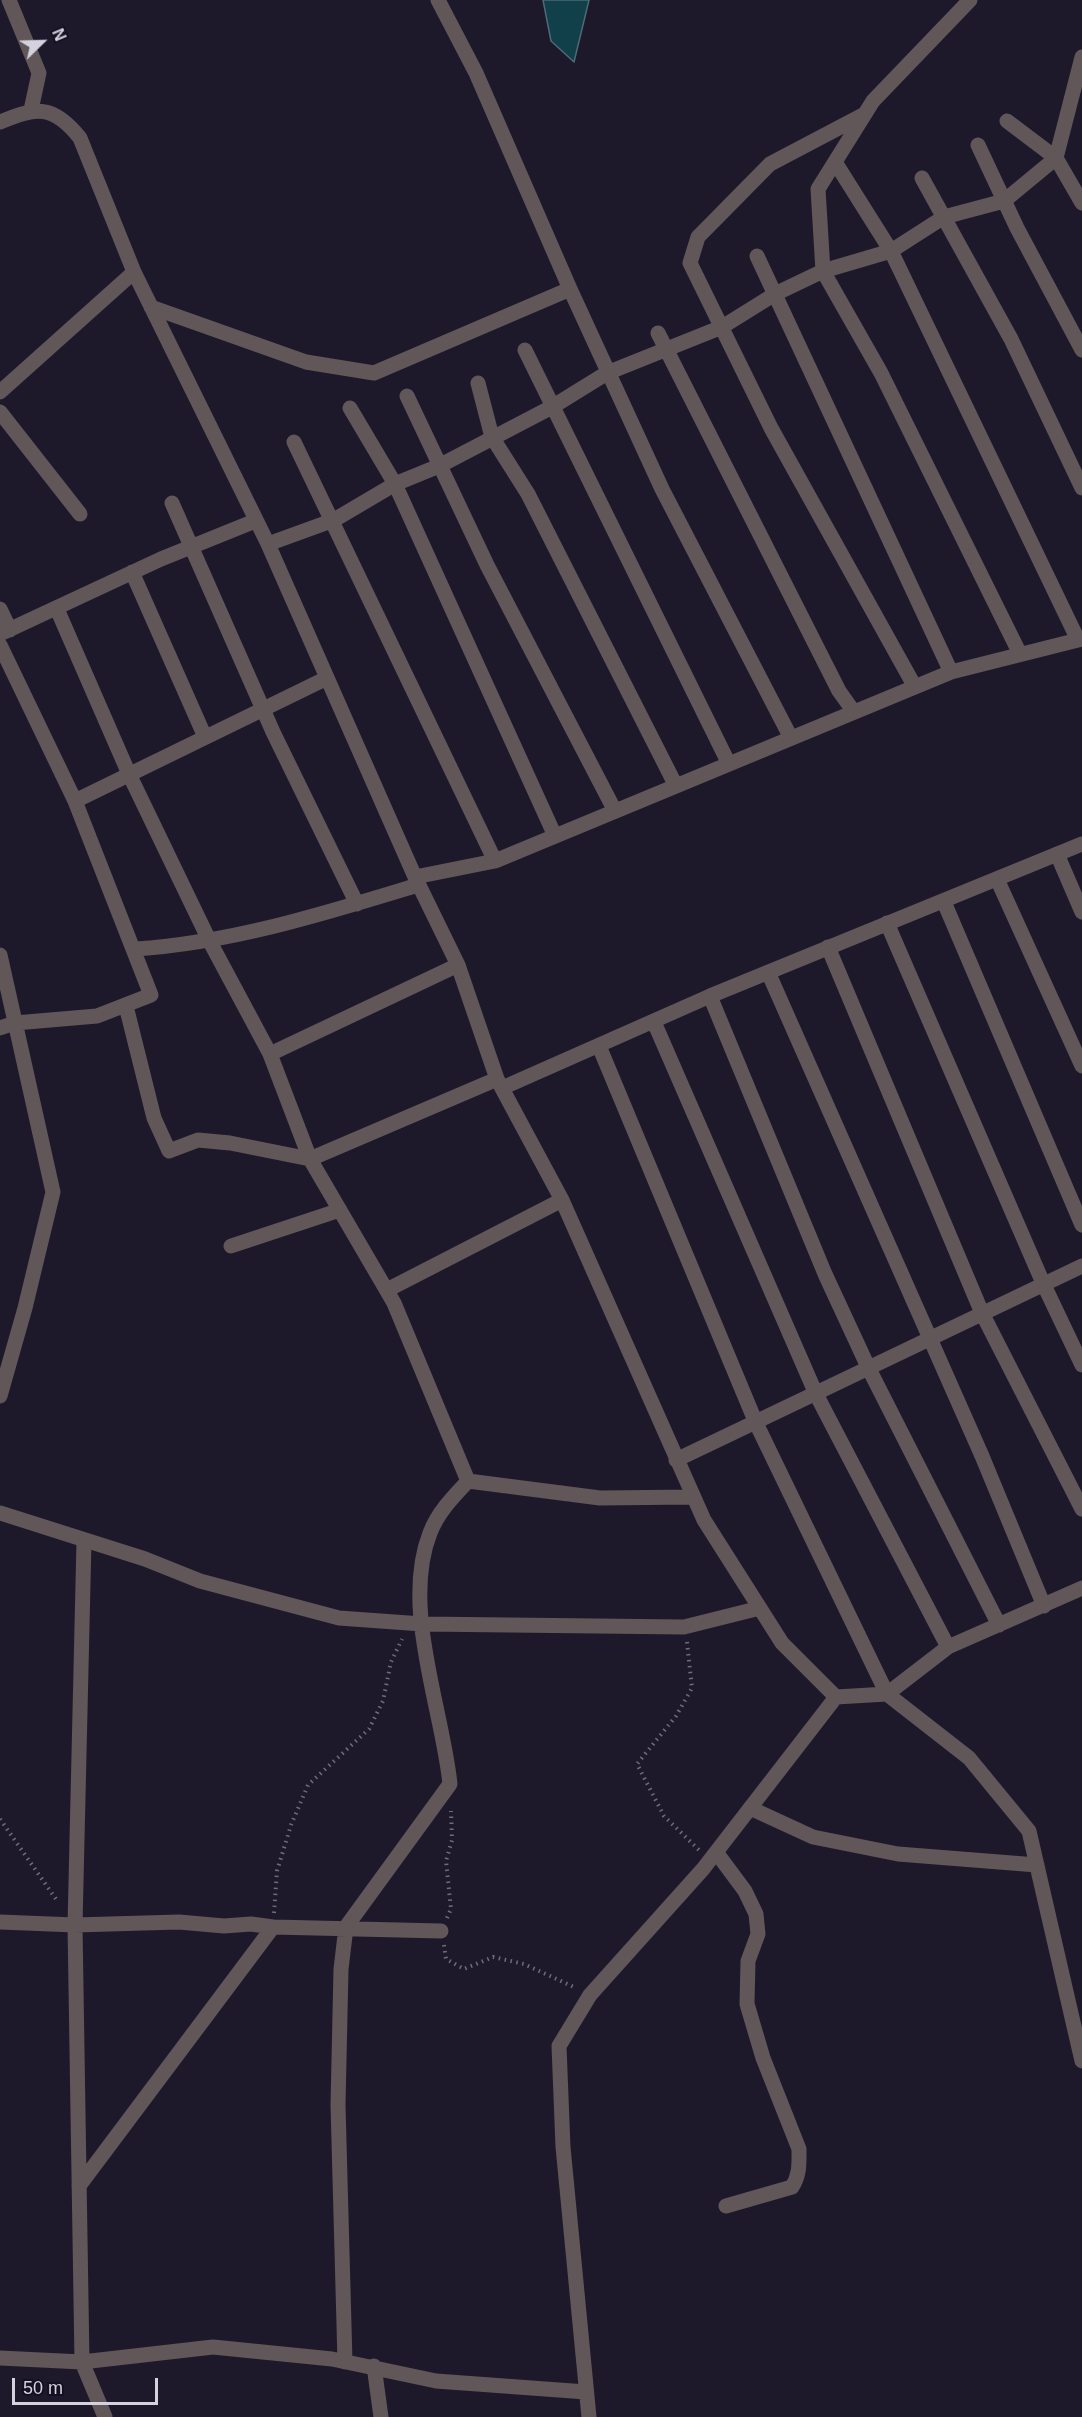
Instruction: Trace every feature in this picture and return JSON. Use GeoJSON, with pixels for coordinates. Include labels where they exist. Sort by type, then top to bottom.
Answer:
{"type":"FeatureCollection","features":[{"type":"Feature","properties":{"kind":"street"},"geometry":{"type":"LineString","coordinates":[[9,0],[39,74],[31,110]]}},
{"type":"Feature","properties":{"kind":"street"},"geometry":{"type":"LineString","coordinates":[[438,0],[476,73],[607,373],[662,489],[791,738]]}},
{"type":"Feature","properties":{"kind":"street"},"geometry":{"type":"LineString","coordinates":[[970,0],[873,101],[818,189],[824,271],[881,373],[1020,654]]}},
{"type":"Feature","properties":{"kind":"street"},"geometry":{"type":"LineString","coordinates":[[268,544],[334,520],[395,484],[439,466],[552,407],[607,373],[722,327],[775,294],[824,271],[891,251],[944,218],[1004,201],[1056,158],[1082,57]]}},
{"type":"Feature","properties":{"kind":"street"},"geometry":{"type":"LineString","coordinates":[[0,122],[31,110],[50,112],[70,126],[80,138],[134,272],[268,544],[416,881],[458,965],[500,1084],[562,1200],[704,1520],[782,1643],[836,1697],[887,1694],[948,1647],[1082,1588]]}},
{"type":"Feature","properties":{"kind":"street"},"geometry":{"type":"LineString","coordinates":[[865,114],[770,164],[698,237],[690,263],[771,428],[915,687]]}},
{"type":"Feature","properties":{"kind":"street"},"geometry":{"type":"LineString","coordinates":[[1007,121],[1056,158],[1082,203]]}},
{"type":"Feature","properties":{"kind":"street"},"geometry":{"type":"LineString","coordinates":[[978,145],[1004,201],[1082,350]]}},
{"type":"Feature","properties":{"kind":"street"},"geometry":{"type":"LineString","coordinates":[[135,949],[209,940],[357,904],[416,881],[495,861],[951,672],[1080,640],[891,251],[835,162]]}},
{"type":"Feature","properties":{"kind":"street"},"geometry":{"type":"LineString","coordinates":[[922,178],[1011,339],[1082,488]]}},
{"type":"Feature","properties":{"kind":"street"},"geometry":{"type":"LineString","coordinates":[[757,256],[951,672]]}},
{"type":"Feature","properties":{"kind":"street"},"geometry":{"type":"LineString","coordinates":[[0,392],[134,272]]}},
{"type":"Feature","properties":{"kind":"street"},"geometry":{"type":"LineString","coordinates":[[151,307],[306,362],[374,373],[570,289]]}},
{"type":"Feature","properties":{"kind":"street"},"geometry":{"type":"LineString","coordinates":[[658,333],[839,691],[854,712]]}},
{"type":"Feature","properties":{"kind":"street"},"geometry":{"type":"LineString","coordinates":[[525,350],[729,764]]}},
{"type":"Feature","properties":{"kind":"street"},"geometry":{"type":"LineString","coordinates":[[478,383],[492,437],[528,494],[676,786]]}},
{"type":"Feature","properties":{"kind":"street"},"geometry":{"type":"LineString","coordinates":[[407,396],[487,566],[615,811]]}},
{"type":"Feature","properties":{"kind":"street"},"geometry":{"type":"LineString","coordinates":[[350,408],[395,484],[555,836]]}},
{"type":"Feature","properties":{"kind":"street"},"geometry":{"type":"LineString","coordinates":[[0,412],[80,514]]}},
{"type":"Feature","properties":{"kind":"street"},"geometry":{"type":"LineString","coordinates":[[294,442],[334,520],[495,861]]}},
{"type":"Feature","properties":{"kind":"street"},"geometry":{"type":"LineString","coordinates":[[172,503],[263,709],[357,904]]}},
{"type":"Feature","properties":{"kind":"street"},"geometry":{"type":"LineString","coordinates":[[0,609],[5,632],[132,573],[255,521]]}},
{"type":"Feature","properties":{"kind":"street"},"geometry":{"type":"LineString","coordinates":[[132,573],[205,737]]}},
{"type":"Feature","properties":{"kind":"street"},"geometry":{"type":"LineString","coordinates":[[57,609],[129,774],[209,940],[270,1054],[310,1159],[387,1290],[468,1481]]}},
{"type":"Feature","properties":{"kind":"street"},"geometry":{"type":"LineString","coordinates":[[0,645],[75,801],[135,949],[151,995],[97,1016],[7,1025]]}},
{"type":"Feature","properties":{"kind":"street"},"geometry":{"type":"LineString","coordinates":[[75,801],[327,678]]}},
{"type":"Feature","properties":{"kind":"street"},"geometry":{"type":"LineString","coordinates":[[126,1006],[154,1118],[169,1151],[198,1140],[230,1143],[310,1159],[599,1046],[710,996],[1082,844]]}},
{"type":"Feature","properties":{"kind":"street"},"geometry":{"type":"LineString","coordinates":[[1057,854],[1082,912]]}},
{"type":"Feature","properties":{"kind":"street"},"geometry":{"type":"LineString","coordinates":[[998,879],[1082,1066]]}},
{"type":"Feature","properties":{"kind":"street"},"geometry":{"type":"LineString","coordinates":[[944,902],[1082,1225]]}},
{"type":"Feature","properties":{"kind":"street"},"geometry":{"type":"LineString","coordinates":[[887,923],[1043,1283],[1082,1365]]}},
{"type":"Feature","properties":{"kind":"street"},"geometry":{"type":"LineString","coordinates":[[828,947],[982,1313],[1082,1509]]}},
{"type":"Feature","properties":{"kind":"street"},"geometry":{"type":"LineString","coordinates":[[0,955],[7,1025],[53,1192],[25,1308],[0,1396]]}},
{"type":"Feature","properties":{"kind":"street"},"geometry":{"type":"LineString","coordinates":[[270,1054],[458,965]]}},
{"type":"Feature","properties":{"kind":"street"},"geometry":{"type":"LineString","coordinates":[[768,972],[982,1456],[1044,1606]]}},
{"type":"Feature","properties":{"kind":"street"},"geometry":{"type":"LineString","coordinates":[[710,996],[825,1274],[869,1369],[999,1625]]}},
{"type":"Feature","properties":{"kind":"street"},"geometry":{"type":"LineString","coordinates":[[654,1022],[816,1394],[948,1647]]}},
{"type":"Feature","properties":{"kind":"street"},"geometry":{"type":"LineString","coordinates":[[599,1046],[756,1423],[887,1694],[969,1758],[1029,1831],[1082,2061]]}},
{"type":"Feature","properties":{"kind":"street"},"geometry":{"type":"LineString","coordinates":[[387,1290],[562,1200]]}},
{"type":"Feature","properties":{"kind":"street"},"geometry":{"type":"LineString","coordinates":[[231,1246],[340,1210]]}},
{"type":"Feature","properties":{"kind":"street"},"geometry":{"type":"LineString","coordinates":[[676,1460],[1082,1266]]}},
{"type":"Feature","properties":{"kind":"street"},"geometry":{"type":"LineString","coordinates":[[468,1481],[600,1498],[693,1497]]}},
{"type":"Feature","properties":{"kind":"street"},"geometry":{"type":"LineString","coordinates":[[345,2362],[338,2105],[341,1970],[346,1928],[450,1784],[422,1624],[420,1570],[430,1532],[446,1505],[468,1481]]}},
{"type":"Feature","properties":{"kind":"street"},"geometry":{"type":"LineString","coordinates":[[0,1513],[146,1559],[200,1581],[339,1618],[422,1624],[684,1627],[760,1608]]}},
{"type":"Feature","properties":{"kind":"street"},"geometry":{"type":"LineString","coordinates":[[84,1541],[75,1925],[82,2362],[105,2417]]}},
{"type":"Feature","properties":{"kind":"street"},"geometry":{"type":"LineString","coordinates":[[589,2417],[563,2147],[559,2046],[590,1995],[713,1856],[836,1697]]}},
{"type":"Feature","properties":{"kind":"street"},"geometry":{"type":"LineString","coordinates":[[750,1808],[813,1837],[898,1854],[1037,1865]]}},
{"type":"Feature","properties":{"kind":"street"},"geometry":{"type":"LineString","coordinates":[[713,1856],[745,1891],[756,1914],[758,1934],[748,1961],[747,2004],[763,2058],[799,2150],[800,2166],[792,2187],[726,2206]]}},
{"type":"Feature","properties":{"kind":"street"},"geometry":{"type":"LineString","coordinates":[[0,1922],[75,1925],[179,1922],[224,1926],[251,1924],[273,1927],[441,1931]]}},
{"type":"Feature","properties":{"kind":"street"},"geometry":{"type":"LineString","coordinates":[[79,2186],[273,1927]]}},
{"type":"Feature","properties":{"kind":"street"},"geometry":{"type":"LineString","coordinates":[[0,2358],[82,2362],[213,2347],[374,2366],[436,2381],[586,2392]]}},
{"type":"Feature","properties":{"kind":"street"},"geometry":{"type":"LineString","coordinates":[[374,2366],[381,2417]]}},
{"type":"Feature","properties":{"kind":"path"},"geometry":{"type":"LineString","coordinates":[[273,1927],[277,1871],[291,1824],[308,1785],[369,1729],[383,1701],[399,1642],[422,1624]]}},
{"type":"Feature","properties":{"kind":"path"},"geometry":{"type":"LineString","coordinates":[[684,1627],[692,1688],[676,1716],[637,1764],[664,1816],[713,1856]]}},
{"type":"Feature","properties":{"kind":"path"},"geometry":{"type":"LineString","coordinates":[[450,1784],[453,1840],[446,1861],[451,1909],[441,1931],[446,1959],[464,1969],[493,1957],[524,1964],[590,1995]]}},
{"type":"Feature","properties":{"kind":"path"},"geometry":{"type":"LineString","coordinates":[[0,1819],[75,1925]]}},
{"type":"Feature","properties":{"kind":"water"},"geometry":{"type":"Polygon","coordinates":[[[543,0],[589,0],[574,62],[551,41],[543,0]]]}}]}
